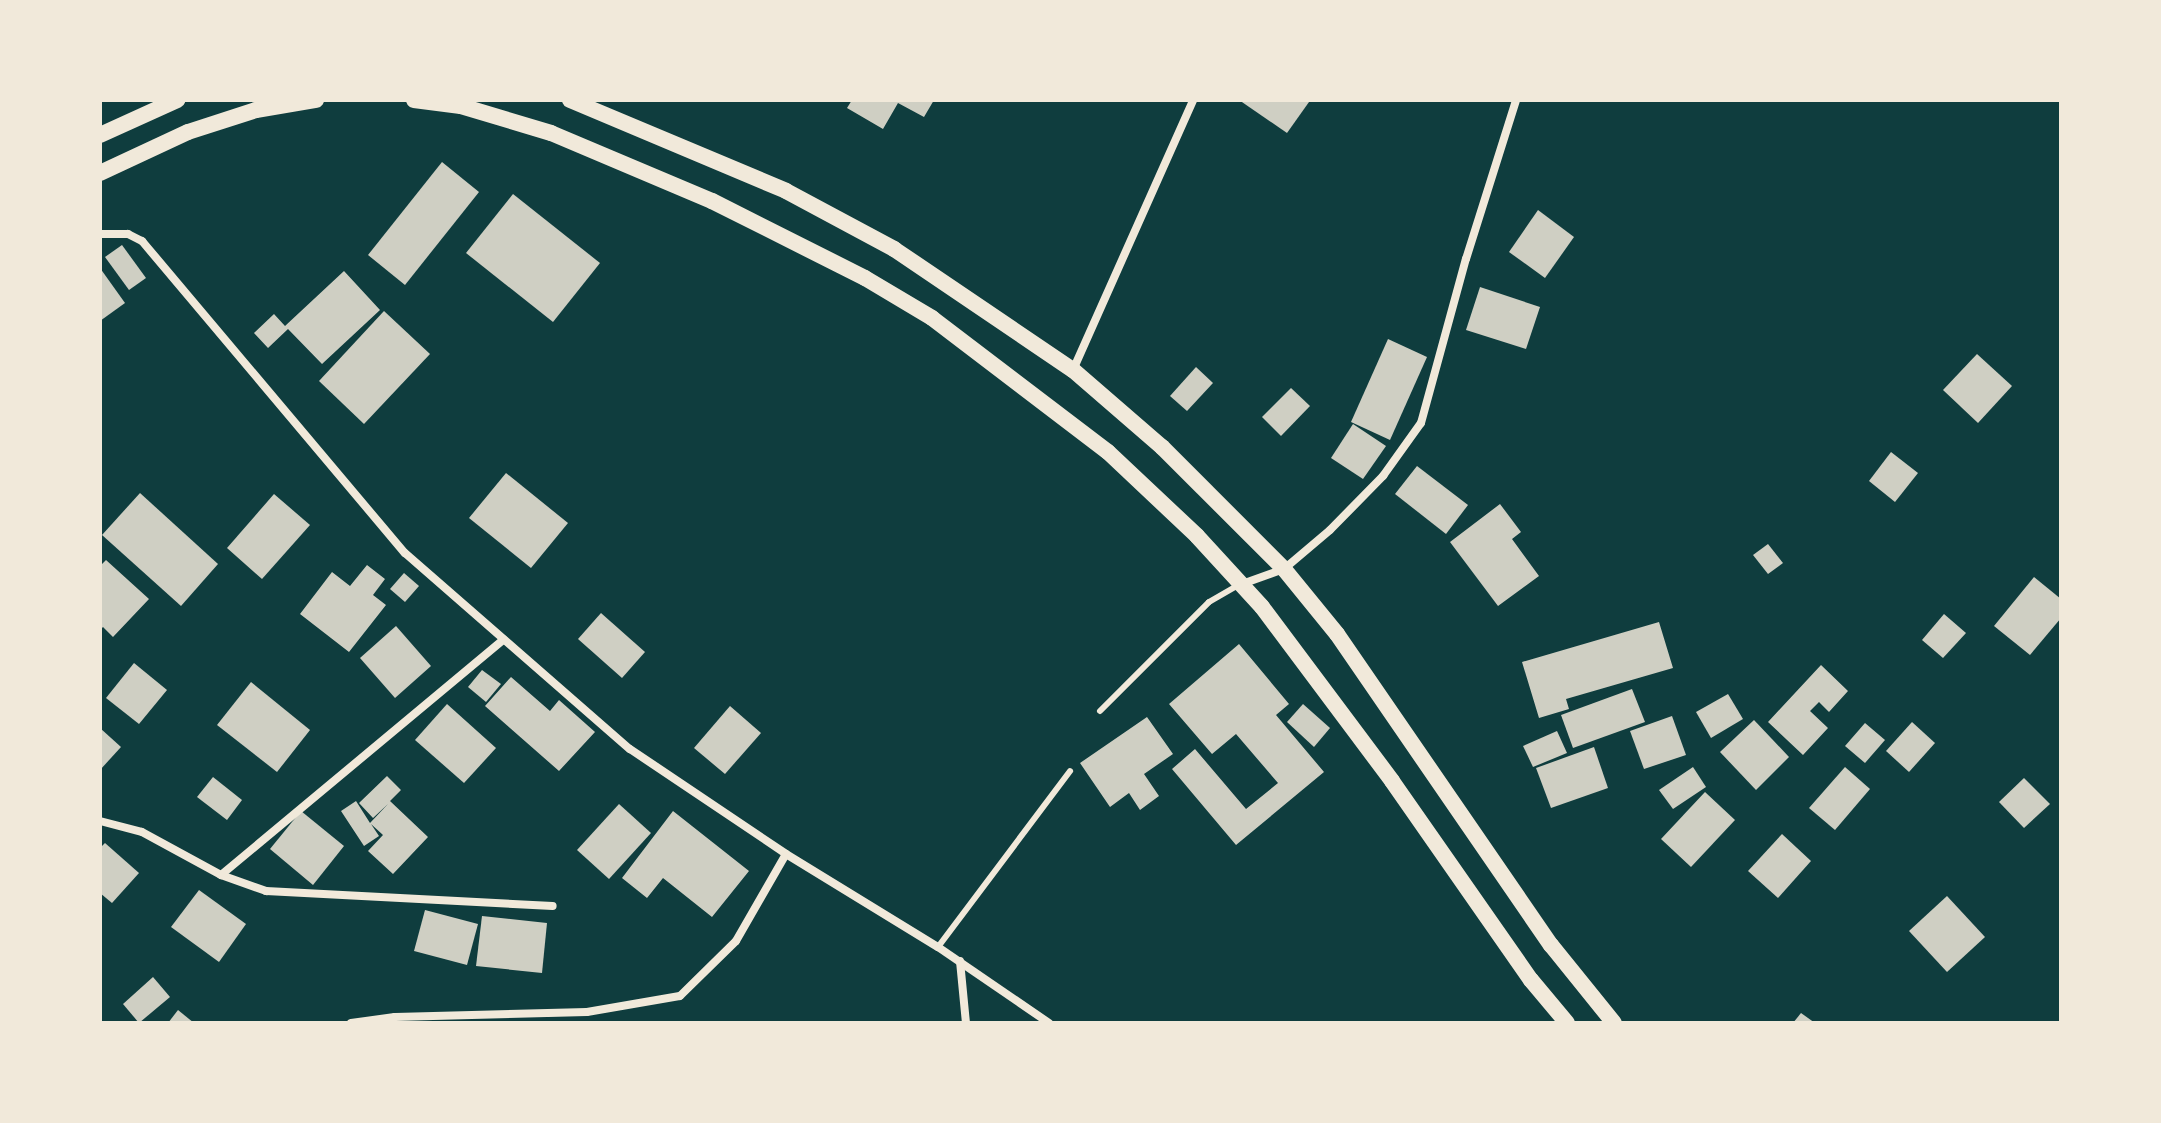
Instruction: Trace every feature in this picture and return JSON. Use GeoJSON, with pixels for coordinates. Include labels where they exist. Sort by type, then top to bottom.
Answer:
{"type":"FeatureCollection","features":[{"type":"Feature","properties":{"kind":"main road"},"geometry":{"type":"LineString","coordinates":[[100,135],[177,100]]}},
{"type":"Feature","properties":{"kind":"main road"},"geometry":{"type":"LineString","coordinates":[[100,173],[188,132],[256,110],[316,100]]}},
{"type":"Feature","properties":{"kind":"main road"},"geometry":{"type":"LineString","coordinates":[[414,100],[461,106],[506,119],[631,164],[753,222],[905,302],[966,342],[1108,452],[1157,495],[1241,584],[1331,697],[1522,968],[1567,1023]]}},
{"type":"Feature","properties":{"kind":"main road"},"geometry":{"type":"LineString","coordinates":[[570,100],[786,191],[894,249],[1073,370],[1162,447],[1284,569],[1375,687],[1551,945],[1614,1023]]}},
{"type":"Feature","properties":{"kind":"street"},"geometry":{"type":"LineString","coordinates":[[1073,370],[1193,100]]}},
{"type":"Feature","properties":{"kind":"street"},"geometry":{"type":"LineString","coordinates":[[1241,584],[1284,569],[1330,530],[1383,476],[1421,423],[1466,259],[1516,100]]}},
{"type":"Feature","properties":{"kind":"street"},"geometry":{"type":"LineString","coordinates":[[100,234],[128,234],[142,241],[405,553],[630,749],[786,854],[960,961],[1049,1023]]}},
{"type":"Feature","properties":{"kind":"street"},"geometry":{"type":"LineString","coordinates":[[221,875],[504,639]]}},
{"type":"Feature","properties":{"kind":"street"},"geometry":{"type":"LineString","coordinates":[[100,821],[142,832],[221,875],[266,891],[553,906]]}},
{"type":"Feature","properties":{"kind":"street"},"geometry":{"type":"LineString","coordinates":[[351,1023],[395,1017],[587,1012],[680,996],[736,941],[786,854]]}},
{"type":"Feature","properties":{"kind":"street"},"geometry":{"type":"LineString","coordinates":[[960,961],[966,1023]]}},
{"type":"Feature","properties":{"kind":"lane"},"geometry":{"type":"LineString","coordinates":[[1100,711],[1209,602],[1241,584]]}},
{"type":"Feature","properties":{"kind":"lane"},"geometry":{"type":"LineString","coordinates":[[938,947],[1070,771]]}},
{"type":"Feature","properties":{"kind":"building"},"geometry":{"type":"Polygon","coordinates":[[[852,100],[934,100],[924,117],[898,103],[883,129],[847,108],[852,100]]]}},
{"type":"Feature","properties":{"kind":"building"},"geometry":{"type":"Polygon","coordinates":[[[1239,100],[1305,100],[1309,102],[1287,133],[1239,100]]]}},
{"type":"Feature","properties":{"kind":"building"},"geometry":{"type":"Polygon","coordinates":[[[442,162],[479,192],[405,285],[368,255],[442,162]]]}},
{"type":"Feature","properties":{"kind":"building"},"geometry":{"type":"Polygon","coordinates":[[[513,194],[600,263],[553,322],[466,253],[513,194]]]}},
{"type":"Feature","properties":{"kind":"building"},"geometry":{"type":"Polygon","coordinates":[[[1538,210],[1574,237],[1545,278],[1509,252],[1538,210]]]}},
{"type":"Feature","properties":{"kind":"building"},"geometry":{"type":"Polygon","coordinates":[[[122,245],[146,278],[129,290],[105,257],[122,245]]]}},
{"type":"Feature","properties":{"kind":"building"},"geometry":{"type":"Polygon","coordinates":[[[100,268],[125,303],[100,321],[100,268]]]}},
{"type":"Feature","properties":{"kind":"building"},"geometry":{"type":"Polygon","coordinates":[[[344,271],[380,310],[322,364],[288,329],[268,348],[254,333],[274,314],[285,326],[344,271]]]}},
{"type":"Feature","properties":{"kind":"building"},"geometry":{"type":"Polygon","coordinates":[[[1480,287],[1540,307],[1526,349],[1466,330],[1480,287]]]}},
{"type":"Feature","properties":{"kind":"building"},"geometry":{"type":"Polygon","coordinates":[[[384,311],[430,354],[364,424],[319,381],[384,311]]]}},
{"type":"Feature","properties":{"kind":"building"},"geometry":{"type":"Polygon","coordinates":[[[1388,339],[1427,357],[1390,440],[1351,422],[1388,339]]]}},
{"type":"Feature","properties":{"kind":"building"},"geometry":{"type":"Polygon","coordinates":[[[1977,354],[2012,386],[1978,423],[1943,390],[1977,354]]]}},
{"type":"Feature","properties":{"kind":"building"},"geometry":{"type":"Polygon","coordinates":[[[1196,367],[1213,383],[1187,411],[1170,396],[1196,367]]]}},
{"type":"Feature","properties":{"kind":"building"},"geometry":{"type":"Polygon","coordinates":[[[1291,388],[1310,406],[1281,436],[1262,417],[1291,388]]]}},
{"type":"Feature","properties":{"kind":"building"},"geometry":{"type":"Polygon","coordinates":[[[1353,424],[1386,446],[1363,479],[1331,458],[1353,424]]]}},
{"type":"Feature","properties":{"kind":"building"},"geometry":{"type":"Polygon","coordinates":[[[1891,452],[1918,473],[1895,502],[1869,481],[1891,452]]]}},
{"type":"Feature","properties":{"kind":"building"},"geometry":{"type":"Polygon","coordinates":[[[1417,466],[1468,505],[1446,534],[1395,494],[1417,466]]]}},
{"type":"Feature","properties":{"kind":"building"},"geometry":{"type":"Polygon","coordinates":[[[506,473],[568,523],[531,568],[469,518],[506,473]]]}},
{"type":"Feature","properties":{"kind":"building"},"geometry":{"type":"Polygon","coordinates":[[[140,493],[218,564],[181,606],[102,535],[140,493]]]}},
{"type":"Feature","properties":{"kind":"building"},"geometry":{"type":"Polygon","coordinates":[[[274,494],[310,525],[262,579],[227,548],[274,494]]]}},
{"type":"Feature","properties":{"kind":"building"},"geometry":{"type":"Polygon","coordinates":[[[1500,504],[1521,532],[1512,539],[1539,576],[1498,606],[1450,542],[1500,504]]]}},
{"type":"Feature","properties":{"kind":"building"},"geometry":{"type":"Polygon","coordinates":[[[1768,544],[1783,563],[1768,574],[1753,555],[1768,544]]]}},
{"type":"Feature","properties":{"kind":"building"},"geometry":{"type":"Polygon","coordinates":[[[106,560],[149,599],[113,637],[103,627],[100,630],[100,566],[106,560]]]}},
{"type":"Feature","properties":{"kind":"building"},"geometry":{"type":"Polygon","coordinates":[[[367,565],[385,579],[373,595],[386,605],[349,652],[300,614],[332,572],[350,586],[367,565]]]}},
{"type":"Feature","properties":{"kind":"building"},"geometry":{"type":"Polygon","coordinates":[[[404,573],[419,586],[405,602],[390,589],[404,573]]]}},
{"type":"Feature","properties":{"kind":"building"},"geometry":{"type":"Polygon","coordinates":[[[2034,577],[2061,599],[2061,618],[2030,655],[1994,626],[2034,577]]]}},
{"type":"Feature","properties":{"kind":"building"},"geometry":{"type":"Polygon","coordinates":[[[601,613],[645,652],[622,678],[578,639],[601,613]]]}},
{"type":"Feature","properties":{"kind":"building"},"geometry":{"type":"Polygon","coordinates":[[[1944,614],[1966,633],[1943,658],[1922,640],[1944,614]]]}},
{"type":"Feature","properties":{"kind":"building"},"geometry":{"type":"Polygon","coordinates":[[[1659,622],[1673,668],[1566,699],[1569,709],[1539,718],[1522,662],[1659,622]]]}},
{"type":"Feature","properties":{"kind":"building"},"geometry":{"type":"Polygon","coordinates":[[[396,626],[431,666],[395,698],[360,658],[396,626]]]}},
{"type":"Feature","properties":{"kind":"building"},"geometry":{"type":"Polygon","coordinates":[[[1239,644],[1289,704],[1276,715],[1324,772],[1236,845],[1172,769],[1195,749],[1246,809],[1278,783],[1236,734],[1212,754],[1169,704],[1239,644]]]}},
{"type":"Feature","properties":{"kind":"building"},"geometry":{"type":"Polygon","coordinates":[[[134,663],[167,690],[139,724],[106,698],[134,663]]]}},
{"type":"Feature","properties":{"kind":"building"},"geometry":{"type":"Polygon","coordinates":[[[1821,665],[1848,691],[1829,712],[1819,702],[1810,711],[1828,728],[1803,755],[1768,722],[1821,665]]]}},
{"type":"Feature","properties":{"kind":"building"},"geometry":{"type":"Polygon","coordinates":[[[482,670],[501,684],[486,702],[468,687],[482,670]]]}},
{"type":"Feature","properties":{"kind":"building"},"geometry":{"type":"Polygon","coordinates":[[[511,677],[550,711],[559,700],[595,732],[559,771],[485,706],[511,677]]]}},
{"type":"Feature","properties":{"kind":"building"},"geometry":{"type":"Polygon","coordinates":[[[251,682],[310,730],[277,772],[217,725],[251,682]]]}},
{"type":"Feature","properties":{"kind":"building"},"geometry":{"type":"Polygon","coordinates":[[[1632,689],[1645,722],[1573,748],[1561,715],[1632,689]]]}},
{"type":"Feature","properties":{"kind":"building"},"geometry":{"type":"Polygon","coordinates":[[[1728,694],[1743,719],[1711,738],[1696,712],[1728,694]]]}},
{"type":"Feature","properties":{"kind":"building"},"geometry":{"type":"Polygon","coordinates":[[[447,704],[496,748],[464,783],[415,740],[447,704]]]}},
{"type":"Feature","properties":{"kind":"building"},"geometry":{"type":"Polygon","coordinates":[[[1303,704],[1330,728],[1314,747],[1287,722],[1303,704]]]}},
{"type":"Feature","properties":{"kind":"building"},"geometry":{"type":"Polygon","coordinates":[[[730,706],[761,733],[725,774],[694,748],[730,706]]]}},
{"type":"Feature","properties":{"kind":"building"},"geometry":{"type":"Polygon","coordinates":[[[1672,716],[1686,755],[1644,769],[1630,731],[1672,716]]]}},
{"type":"Feature","properties":{"kind":"building"},"geometry":{"type":"Polygon","coordinates":[[[1147,717],[1173,754],[1144,774],[1159,796],[1140,810],[1129,793],[1110,807],[1080,763],[1147,717]]]}},
{"type":"Feature","properties":{"kind":"building"},"geometry":{"type":"Polygon","coordinates":[[[1754,720],[1789,757],[1756,790],[1720,752],[1754,720]]]}},
{"type":"Feature","properties":{"kind":"building"},"geometry":{"type":"Polygon","coordinates":[[[1912,722],[1935,743],[1909,772],[1886,751],[1912,722]]]}},
{"type":"Feature","properties":{"kind":"building"},"geometry":{"type":"Polygon","coordinates":[[[1865,723],[1885,740],[1865,763],[1845,746],[1865,723]]]}},
{"type":"Feature","properties":{"kind":"building"},"geometry":{"type":"Polygon","coordinates":[[[100,728],[121,747],[100,770],[100,728]]]}},
{"type":"Feature","properties":{"kind":"building"},"geometry":{"type":"Polygon","coordinates":[[[1557,731],[1567,753],[1533,767],[1523,746],[1557,731]]]}},
{"type":"Feature","properties":{"kind":"building"},"geometry":{"type":"Polygon","coordinates":[[[1594,747],[1608,788],[1551,808],[1536,768],[1594,747]]]}},
{"type":"Feature","properties":{"kind":"building"},"geometry":{"type":"Polygon","coordinates":[[[1693,767],[1706,787],[1673,809],[1659,790],[1693,767]]]}},
{"type":"Feature","properties":{"kind":"building"},"geometry":{"type":"Polygon","coordinates":[[[1845,767],[1870,789],[1835,830],[1809,808],[1845,767]]]}},
{"type":"Feature","properties":{"kind":"building"},"geometry":{"type":"Polygon","coordinates":[[[387,776],[401,790],[390,801],[428,837],[393,874],[368,851],[383,835],[371,824],[379,836],[364,846],[341,811],[356,801],[370,823],[388,804],[373,818],[359,803],[387,776]]]}},
{"type":"Feature","properties":{"kind":"building"},"geometry":{"type":"Polygon","coordinates":[[[213,777],[242,800],[227,820],[197,797],[213,777]]]}},
{"type":"Feature","properties":{"kind":"building"},"geometry":{"type":"Polygon","coordinates":[[[2024,778],[2050,804],[2024,828],[1999,802],[2024,778]]]}},
{"type":"Feature","properties":{"kind":"building"},"geometry":{"type":"Polygon","coordinates":[[[1705,792],[1735,820],[1691,867],[1661,839],[1705,792]]]}},
{"type":"Feature","properties":{"kind":"building"},"geometry":{"type":"Polygon","coordinates":[[[619,804],[651,833],[609,879],[577,850],[619,804]]]}},
{"type":"Feature","properties":{"kind":"building"},"geometry":{"type":"Polygon","coordinates":[[[301,811],[344,846],[313,885],[270,849],[301,811]]]}},
{"type":"Feature","properties":{"kind":"building"},"geometry":{"type":"Polygon","coordinates":[[[673,811],[749,871],[712,917],[663,878],[647,898],[622,878],[673,811]]]}},
{"type":"Feature","properties":{"kind":"building"},"geometry":{"type":"Polygon","coordinates":[[[1782,834],[1811,861],[1778,898],[1748,871],[1782,834]]]}},
{"type":"Feature","properties":{"kind":"building"},"geometry":{"type":"Polygon","coordinates":[[[105,843],[139,873],[112,903],[100,893],[100,848],[105,843]]]}},
{"type":"Feature","properties":{"kind":"building"},"geometry":{"type":"Polygon","coordinates":[[[199,890],[246,924],[219,962],[171,927],[199,890]]]}},
{"type":"Feature","properties":{"kind":"building"},"geometry":{"type":"Polygon","coordinates":[[[1947,896],[1985,937],[1947,972],[1909,931],[1947,896]]]}},
{"type":"Feature","properties":{"kind":"building"},"geometry":{"type":"Polygon","coordinates":[[[425,910],[478,924],[467,965],[414,951],[425,910]]]}},
{"type":"Feature","properties":{"kind":"building"},"geometry":{"type":"Polygon","coordinates":[[[482,916],[547,923],[542,973],[476,966],[482,916]]]}},
{"type":"Feature","properties":{"kind":"building"},"geometry":{"type":"Polygon","coordinates":[[[153,977],[170,997],[139,1023],[123,1004],[153,977]]]}},
{"type":"Feature","properties":{"kind":"building"},"geometry":{"type":"Polygon","coordinates":[[[178,1010],[194,1023],[168,1023],[178,1010]]]}},
{"type":"Feature","properties":{"kind":"building"},"geometry":{"type":"Polygon","coordinates":[[[1801,1013],[1815,1023],[1793,1023],[1801,1013]]]}}]}
